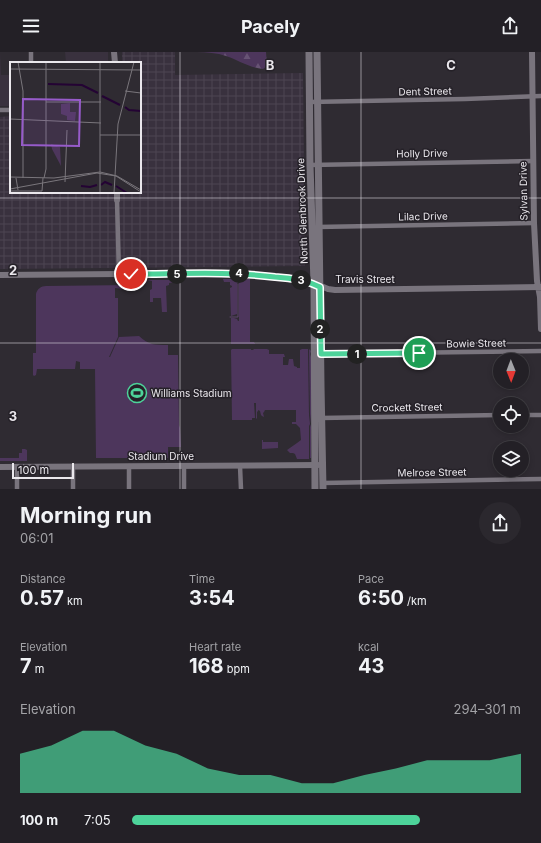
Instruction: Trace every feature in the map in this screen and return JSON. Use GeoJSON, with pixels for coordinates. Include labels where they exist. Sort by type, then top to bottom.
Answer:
{"type":"FeatureCollection","features":[{"type":"Feature","properties":{"kind":"main road","name":"North Glenbrook Drive"},"geometry":{"type":"LineString","coordinates":[[309,52],[309,102],[314,164]]}},
{"type":"Feature","properties":{"kind":"main road","name":"North Glenbrook Drive"},"geometry":{"type":"LineString","coordinates":[[317,52],[317,102],[314,164],[319,465],[323,486]]}},
{"type":"Feature","properties":{"kind":"main road","name":"North Glenbrook Drive"},"geometry":{"type":"LineString","coordinates":[[315,489],[319,465]]}},
{"type":"Feature","properties":{"kind":"street"},"geometry":{"type":"LineString","coordinates":[[114,52],[115,62]]}},
{"type":"Feature","properties":{"kind":"street","name":"Sylvan Drive"},"geometry":{"type":"LineString","coordinates":[[532,52],[534,223],[537,281],[540,287],[541,329]]}},
{"type":"Feature","properties":{"kind":"street","name":"Dent Street"},"geometry":{"type":"LineString","coordinates":[[309,102],[541,96]]}},
{"type":"Feature","properties":{"kind":"street","name":"Holly Drive"},"geometry":{"type":"LineString","coordinates":[[314,164],[533,161]]}},
{"type":"Feature","properties":{"kind":"street"},"geometry":{"type":"LineString","coordinates":[[117,193],[118,274]]}},
{"type":"Feature","properties":{"kind":"street","name":"Lilac Drive"},"geometry":{"type":"LineString","coordinates":[[315,227],[534,223]]}},
{"type":"Feature","properties":{"kind":"street","name":"Travis Street"},"geometry":{"type":"LineString","coordinates":[[0,275],[248,274],[295,279],[335,290],[540,287]]}},
{"type":"Feature","properties":{"kind":"street","name":"Bowie Street"},"geometry":{"type":"LineString","coordinates":[[318,354],[541,351]]}},
{"type":"Feature","properties":{"kind":"street","name":"Crockett Street"},"geometry":{"type":"LineString","coordinates":[[318,418],[493,415]]}},
{"type":"Feature","properties":{"kind":"street"},"geometry":{"type":"LineString","coordinates":[[529,415],[541,415]]}},
{"type":"Feature","properties":{"kind":"street","name":"Stadium Drive"},"geometry":{"type":"LineString","coordinates":[[0,467],[319,465]]}},
{"type":"Feature","properties":{"kind":"street"},"geometry":{"type":"LineString","coordinates":[[129,466],[129,489]]}},
{"type":"Feature","properties":{"kind":"street"},"geometry":{"type":"LineString","coordinates":[[184,466],[184,489]]}},
{"type":"Feature","properties":{"kind":"street"},"geometry":{"type":"LineString","coordinates":[[240,466],[240,489]]}},
{"type":"Feature","properties":{"kind":"street"},"geometry":{"type":"LineString","coordinates":[[17,467],[17,489]]}},
{"type":"Feature","properties":{"kind":"street"},"geometry":{"type":"LineString","coordinates":[[73,467],[73,489]]}},
{"type":"Feature","properties":{"kind":"street","name":"Melrose Street"},"geometry":{"type":"LineString","coordinates":[[323,486],[541,479]]}},
{"type":"Feature","properties":{"kind":"shaded area"},"geometry":{"type":"Polygon","coordinates":[[[0,52],[1,75],[10,75],[10,106],[0,106],[0,52]]]}},
{"type":"Feature","properties":{"kind":"shaded area"},"geometry":{"type":"Polygon","coordinates":[[[65,52],[108,52],[108,62],[66,62],[65,52]]]}},
{"type":"Feature","properties":{"kind":"shaded area"},"geometry":{"type":"Polygon","coordinates":[[[122,52],[175,52],[175,75],[303,73],[305,266],[0,269],[0,117],[10,116],[10,193],[141,193],[141,62],[122,62],[122,52]]]}},
{"type":"Feature","properties":{"kind":"green space"},"geometry":{"type":"Polygon","coordinates":[[[197,52],[266,52],[267,66],[263,69],[258,68],[249,66],[223,55],[197,52]]]}},
{"type":"Feature","properties":{"kind":"green space"},"geometry":{"type":"Polygon","coordinates":[[[223,279],[250,279],[250,342],[254,342],[255,344],[231,344],[231,318],[239,321],[239,283],[237,283],[237,314],[231,316],[230,288],[232,286],[230,285],[230,282],[224,282],[223,279]]]}},
{"type":"Feature","properties":{"kind":"green space"},"geometry":{"type":"Polygon","coordinates":[[[147,280],[176,280],[175,282],[169,283],[169,285],[166,286],[167,312],[162,312],[161,298],[153,298],[153,302],[150,302],[152,281],[147,280]]]}},
{"type":"Feature","properties":{"kind":"green space"},"geometry":{"type":"Polygon","coordinates":[[[131,285],[131,287],[124,287],[123,289],[115,288],[115,298],[118,298],[118,337],[109,357],[119,337],[139,336],[152,344],[168,345],[168,355],[178,355],[179,425],[181,447],[168,447],[168,458],[96,458],[95,369],[80,369],[80,362],[76,361],[75,369],[37,369],[36,375],[33,375],[33,353],[36,353],[36,294],[40,288],[46,286],[131,285]]]}},
{"type":"Feature","properties":{"kind":"green space"},"geometry":{"type":"Polygon","coordinates":[[[232,349],[267,349],[269,350],[269,354],[284,354],[285,357],[283,357],[283,365],[288,365],[289,359],[293,359],[294,366],[300,368],[300,350],[308,349],[310,424],[309,459],[297,459],[295,454],[290,453],[287,450],[301,440],[300,428],[296,424],[292,424],[292,422],[296,422],[296,410],[265,410],[263,413],[264,417],[258,410],[256,419],[256,403],[254,403],[255,418],[252,418],[252,420],[232,420],[232,349]]]}},
{"type":"Feature","properties":{"kind":"green space"},"geometry":{"type":"Polygon","coordinates":[[[309,349],[311,351],[311,424],[310,414],[309,349]]]}},
{"type":"Feature","properties":{"kind":"green space"},"geometry":{"type":"Polygon","coordinates":[[[311,424],[311,458],[310,458],[310,427],[311,424]]]}},
{"type":"Feature","properties":{"kind":"green space"},"geometry":{"type":"Polygon","coordinates":[[[262,440],[263,442],[278,442],[278,448],[262,449],[262,440]]]}},
{"type":"Feature","properties":{"kind":"green space"},"geometry":{"type":"Polygon","coordinates":[[[22,449],[27,450],[27,461],[0,461],[0,458],[19,458],[19,453],[22,453],[22,449]]]}},
{"type":"Feature","properties":{"kind":"waterway"},"geometry":{"type":"LineString","coordinates":[[230,317],[238,317],[238,284]]}},
{"type":"Feature","properties":{"kind":"place","name":"Williams Stadium"},"geometry":{"type":"Point","coordinates":[137,393]}},
{"type":"Feature","properties":{"kind":"route"},"geometry":{"type":"LineString","coordinates":[[131,274],[243,273],[308,281],[320,287],[321,354],[419,353]]}}]}
